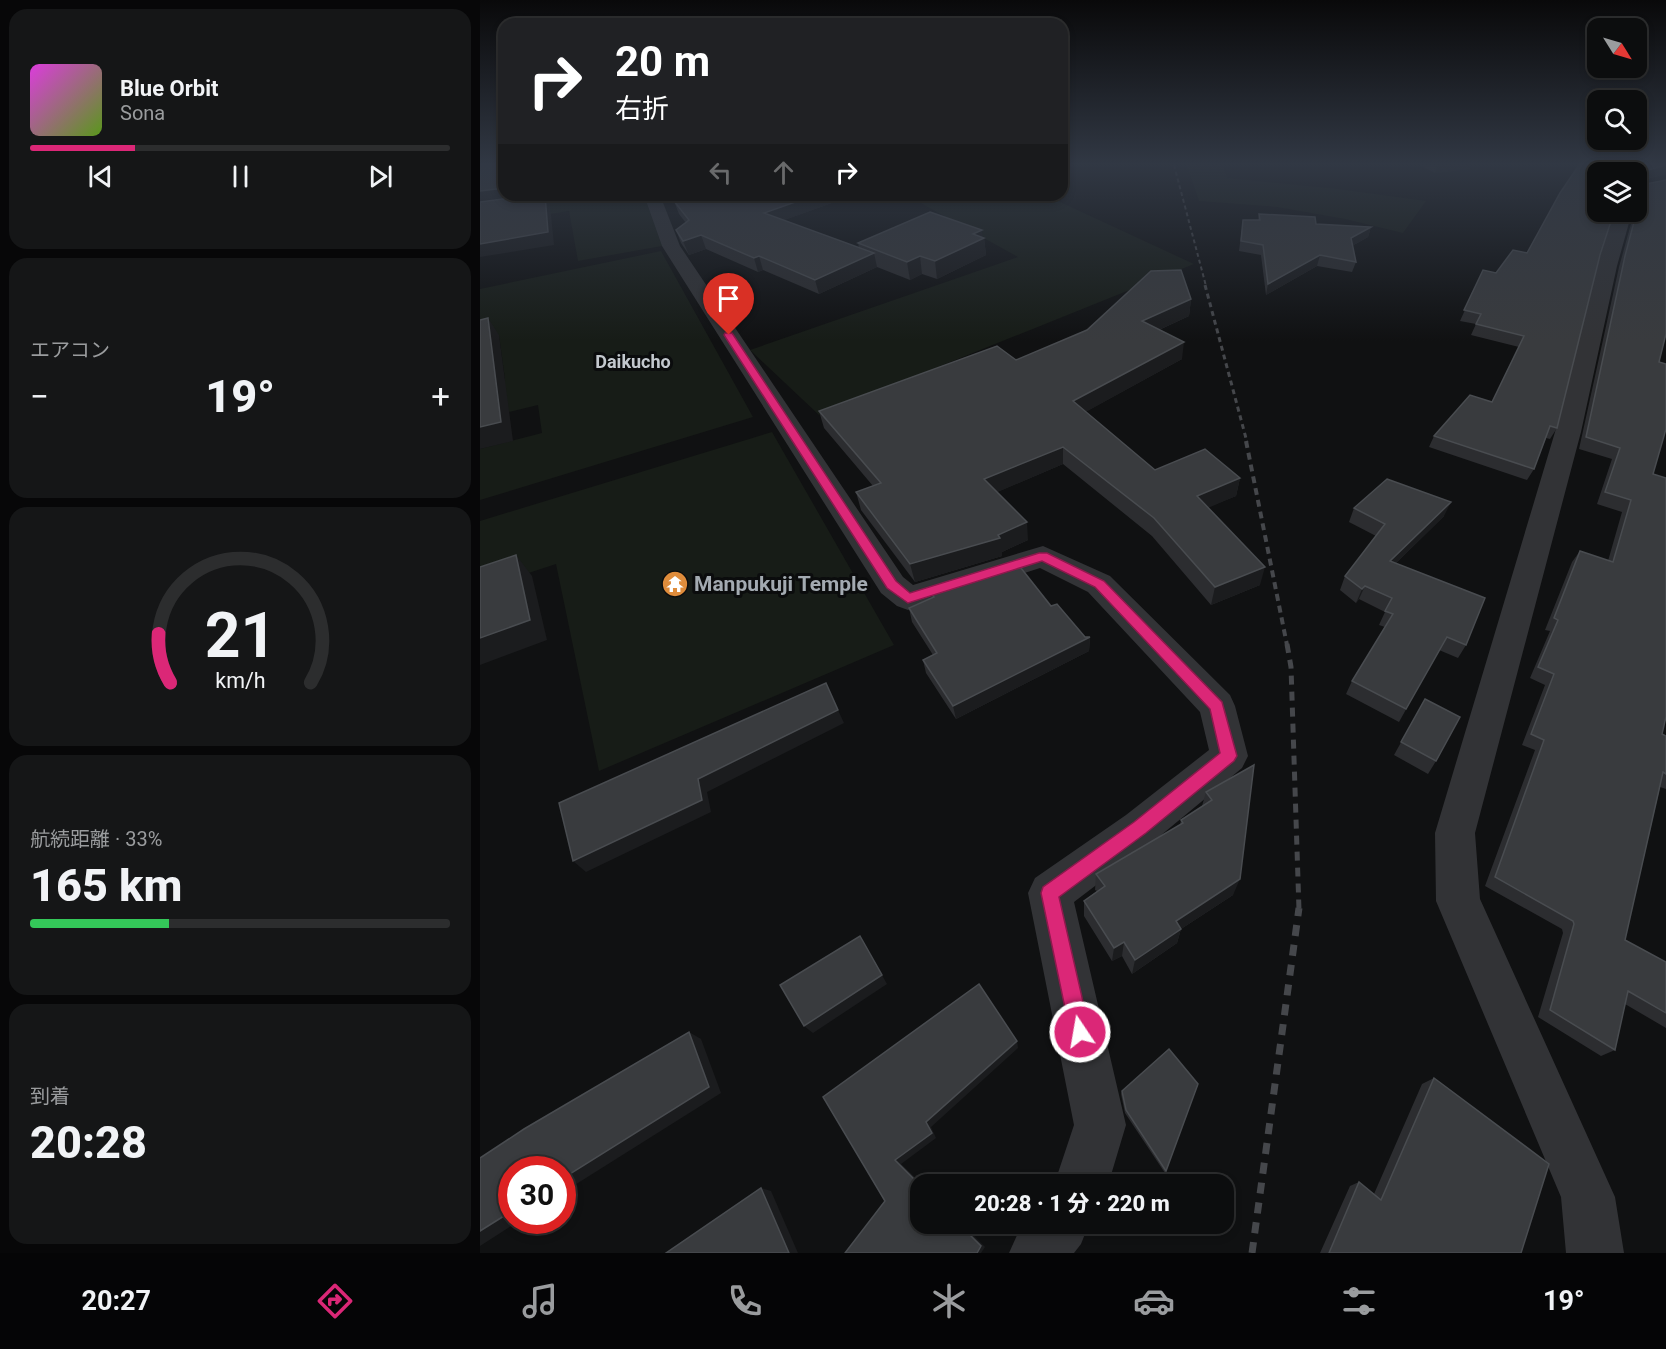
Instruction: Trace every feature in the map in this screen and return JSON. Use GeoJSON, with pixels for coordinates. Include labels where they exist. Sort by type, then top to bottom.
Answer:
{"type":"FeatureCollection","features":[{"type":"Feature","properties":{"kind":"street"},"geometry":{"type":"LineString","coordinates":[[663,223],[671,246],[892,585],[908,598],[1043,556],[1099,584],[1217,706],[1229,756],[1140,828],[1050,893],[1100,1125],[1084,1174]]}},
{"type":"Feature","properties":{"kind":"street"},"geometry":{"type":"LineString","coordinates":[[1595,1253],[1588,1197],[1458,901],[1455,833],[1568,432],[1607,267],[1620,223]]}},
{"type":"Feature","properties":{"kind":"street"},"geometry":{"type":"LineString","coordinates":[[1038,1253],[1053,1234]]}},
{"type":"Feature","properties":{"kind":"shaded area"},"geometry":{"type":"Polygon","coordinates":[[[571,223],[654,223],[662,246],[578,261],[571,223]]]}},
{"type":"Feature","properties":{"kind":"shaded area"},"geometry":{"type":"Polygon","coordinates":[[[958,223],[1106,223],[1194,264],[819,415],[750,350],[1018,257],[958,223]]]}},
{"type":"Feature","properties":{"kind":"shaded area"},"geometry":{"type":"Polygon","coordinates":[[[1364,223],[1410,223],[1403,233],[1364,223]]]}},
{"type":"Feature","properties":{"kind":"shaded area"},"geometry":{"type":"Polygon","coordinates":[[[661,251],[753,417],[480,500],[480,449],[542,433],[538,405],[480,419],[480,385],[505,379],[499,336],[480,339],[480,289],[661,251]]]}},
{"type":"Feature","properties":{"kind":"shaded area","name":"Manpukuji Temple"},"geometry":{"type":"Polygon","coordinates":[[[772,432],[894,645],[599,771],[556,564],[480,589],[480,521],[772,432]]]}},
{"type":"Feature","properties":{"kind":"building"},"geometry":{"type":"Polygon","coordinates":[[[480,223],[547,223],[548,232],[480,244],[480,223]]]}},
{"type":"Feature","properties":{"kind":"building"},"geometry":{"type":"Polygon","coordinates":[[[684,223],[793,223],[874,253],[815,280],[759,256],[754,258],[701,235],[683,241],[676,230],[684,223]]]}},
{"type":"Feature","properties":{"kind":"building"},"geometry":{"type":"Polygon","coordinates":[[[903,223],[963,223],[982,230],[973,234],[984,238],[935,261],[920,256],[907,262],[858,243],[903,223]]]}},
{"type":"Feature","properties":{"kind":"building"},"geometry":{"type":"Polygon","coordinates":[[[1243,223],[1316,223],[1371,227],[1351,238],[1356,262],[1320,255],[1268,284],[1263,245],[1241,241],[1243,223]]]}},
{"type":"Feature","properties":{"kind":"building"},"geometry":{"type":"Polygon","coordinates":[[[1543,223],[1610,223],[1600,255],[1557,428],[1550,426],[1534,469],[1434,436],[1470,395],[1492,402],[1524,336],[1476,324],[1481,314],[1464,310],[1483,270],[1496,273],[1513,250],[1527,253],[1543,223]]]}},
{"type":"Feature","properties":{"kind":"building"},"geometry":{"type":"Polygon","coordinates":[[[1634,223],[1666,223],[1666,334],[1659,362],[1666,364],[1666,429],[1653,474],[1666,478],[1666,717],[1662,734],[1666,736],[1666,774],[1663,772],[1625,940],[1666,962],[1666,1013],[1628,991],[1615,1050],[1550,1010],[1573,921],[1495,877],[1544,740],[1531,734],[1554,674],[1538,667],[1558,620],[1554,618],[1580,551],[1613,562],[1631,500],[1605,492],[1620,448],[1586,437],[1634,223]]]}},
{"type":"Feature","properties":{"kind":"building"},"geometry":{"type":"Polygon","coordinates":[[[1181,270],[1191,299],[1142,321],[1184,342],[1073,401],[1155,470],[1205,449],[1240,478],[1197,496],[1265,567],[1215,587],[1154,518],[1063,447],[984,479],[1027,522],[998,535],[1000,538],[910,564],[856,492],[881,483],[819,411],[997,346],[1016,360],[1087,330],[1151,271],[1181,270]]]}},
{"type":"Feature","properties":{"kind":"building"},"geometry":{"type":"Polygon","coordinates":[[[488,318],[501,422],[480,427],[480,320],[488,318]]]}},
{"type":"Feature","properties":{"kind":"building"},"geometry":{"type":"Polygon","coordinates":[[[1387,479],[1451,502],[1390,561],[1485,598],[1466,645],[1447,637],[1406,709],[1352,681],[1393,614],[1385,611],[1392,598],[1365,586],[1362,589],[1345,576],[1385,524],[1354,508],[1387,479]]]}},
{"type":"Feature","properties":{"kind":"building"},"geometry":{"type":"Polygon","coordinates":[[[516,555],[530,620],[480,638],[480,567],[516,555]]]}},
{"type":"Feature","properties":{"kind":"building"},"geometry":{"type":"Polygon","coordinates":[[[1017,563],[1051,606],[1057,604],[1085,637],[1090,637],[953,706],[923,660],[937,653],[909,608],[934,597],[929,591],[1017,563]]]}},
{"type":"Feature","properties":{"kind":"building"},"geometry":{"type":"Polygon","coordinates":[[[826,683],[838,710],[698,779],[702,800],[573,861],[559,803],[826,683]]]}},
{"type":"Feature","properties":{"kind":"building"},"geometry":{"type":"Polygon","coordinates":[[[1425,699],[1460,717],[1436,761],[1401,742],[1425,699]]]}},
{"type":"Feature","properties":{"kind":"building"},"geometry":{"type":"Polygon","coordinates":[[[1254,765],[1240,879],[1176,921],[1181,929],[1135,960],[1124,942],[1114,948],[1084,901],[1105,886],[1096,874],[1183,823],[1181,820],[1212,800],[1206,792],[1254,765]]]}},
{"type":"Feature","properties":{"kind":"building"},"geometry":{"type":"Polygon","coordinates":[[[860,936],[882,975],[804,1026],[780,985],[860,936]]]}},
{"type":"Feature","properties":{"kind":"building"},"geometry":{"type":"Polygon","coordinates":[[[979,984],[1017,1041],[926,1122],[932,1133],[895,1160],[910,1175],[910,1234],[969,1234],[981,1246],[977,1253],[845,1253],[885,1201],[823,1097],[979,984]]]}},
{"type":"Feature","properties":{"kind":"building"},"geometry":{"type":"Polygon","coordinates":[[[689,1032],[709,1087],[576,1170],[576,1156],[498,1156],[498,1220],[480,1231],[480,1158],[524,1129],[689,1032]]]}},
{"type":"Feature","properties":{"kind":"building"},"geometry":{"type":"Polygon","coordinates":[[[1169,1049],[1198,1084],[1166,1171],[1126,1110],[1122,1091],[1169,1049]]]}},
{"type":"Feature","properties":{"kind":"building"},"geometry":{"type":"Polygon","coordinates":[[[1434,1078],[1549,1164],[1521,1253],[1329,1253],[1359,1182],[1381,1200],[1434,1078]]]}},
{"type":"Feature","properties":{"kind":"building"},"geometry":{"type":"Polygon","coordinates":[[[761,1188],[789,1253],[666,1253],[761,1188]]]}},
{"type":"Feature","properties":{"kind":"railway"},"geometry":{"type":"LineString","coordinates":[[1189,223],[1206,286]]}},
{"type":"Feature","properties":{"kind":"railway"},"geometry":{"type":"LineString","coordinates":[[1205,285],[1247,442]]}},
{"type":"Feature","properties":{"kind":"railway"},"geometry":{"type":"LineString","coordinates":[[1246,441],[1287,645]]}},
{"type":"Feature","properties":{"kind":"railway"},"geometry":{"type":"LineString","coordinates":[[1287,644],[1291,667],[1299,908]]}},
{"type":"Feature","properties":{"kind":"railway"},"geometry":{"type":"LineString","coordinates":[[1252,1253],[1299,908]]}},
{"type":"Feature","properties":{"kind":"place","name":"Manpukuji Temple"},"geometry":{"type":"Point","coordinates":[675,584]}},
{"type":"Feature","properties":{"kind":"district","name":"Daikucho"},"geometry":{"type":"Point","coordinates":[633,361]}},
{"type":"Feature","properties":{"kind":"route"},"geometry":{"type":"LineString","coordinates":[[729,335],[892,585],[908,598],[1043,556],[1099,584],[1217,706],[1229,756],[1140,828],[1050,893],[1080,1032]]}}]}
